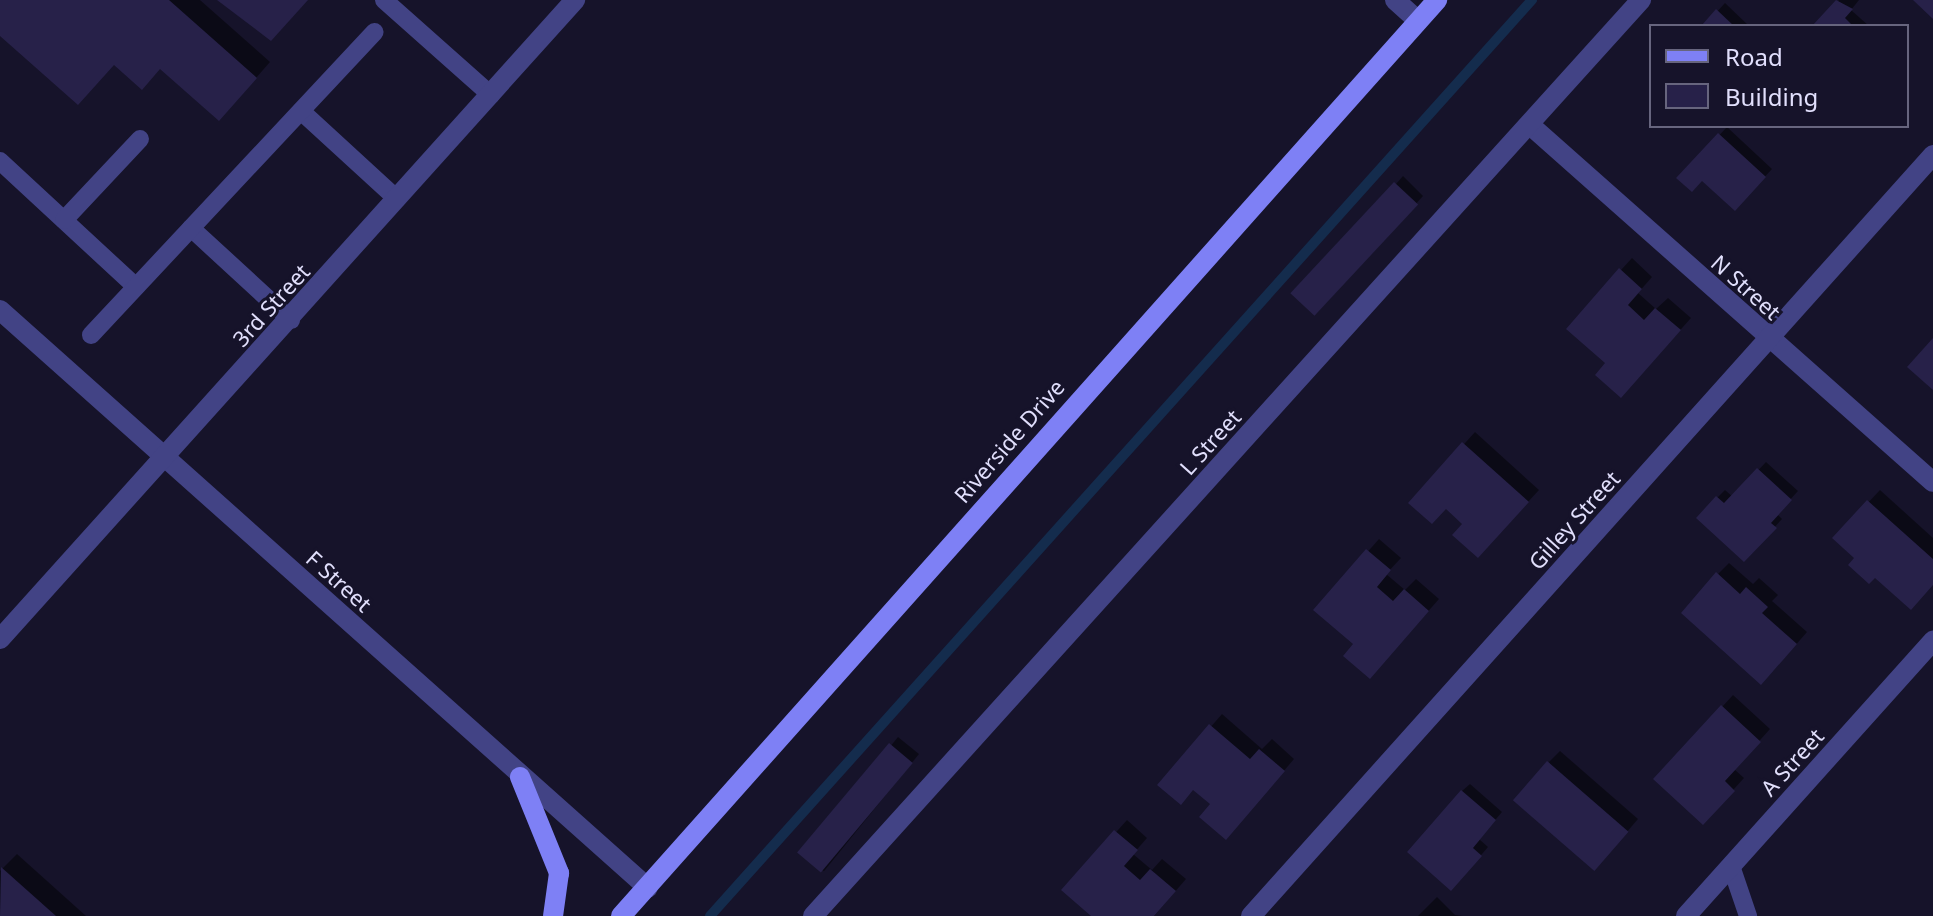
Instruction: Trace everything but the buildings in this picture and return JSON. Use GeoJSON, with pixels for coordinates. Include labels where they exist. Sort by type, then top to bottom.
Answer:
{"type":"FeatureCollection","features":[{"type":"Feature","properties":{"kind":"street","name":"3rd Street"},"geometry":{"type":"LineString","coordinates":[[0,639],[168,459],[575,0]]}},
{"type":"Feature","properties":{"kind":"street"},"geometry":{"type":"LineString","coordinates":[[1395,0],[1418,21]]}},
{"type":"Feature","properties":{"kind":"street","name":"Riverside Drive"},"geometry":{"type":"LineString","coordinates":[[621,916],[1437,0]]}},
{"type":"Feature","properties":{"kind":"street","name":"L Street"},"geometry":{"type":"LineString","coordinates":[[813,916],[1641,0]]}},
{"type":"Feature","properties":{"kind":"street","name":"N Street"},"geometry":{"type":"LineString","coordinates":[[1530,125],[1933,482]]}},
{"type":"Feature","properties":{"kind":"street","name":"Gilley Street"},"geometry":{"type":"LineString","coordinates":[[1251,916],[1933,155]]}},
{"type":"Feature","properties":{"kind":"street","name":"F Street"},"geometry":{"type":"LineString","coordinates":[[0,310],[648,888]]}},
{"type":"Feature","properties":{"kind":"street","name":"A Street"},"geometry":{"type":"LineString","coordinates":[[1686,916],[1933,641]]}},
{"type":"Feature","properties":{"kind":"street"},"geometry":{"type":"LineString","coordinates":[[520,777],[559,873],[553,916]]}},
{"type":"Feature","properties":{"kind":"lane"},"geometry":{"type":"LineString","coordinates":[[384,0],[491,95]]}},
{"type":"Feature","properties":{"kind":"lane"},"geometry":{"type":"LineString","coordinates":[[91,335],[375,32]]}},
{"type":"Feature","properties":{"kind":"lane"},"geometry":{"type":"LineString","coordinates":[[301,111],[397,199]]}},
{"type":"Feature","properties":{"kind":"lane"},"geometry":{"type":"LineString","coordinates":[[64,220],[140,139]]}},
{"type":"Feature","properties":{"kind":"lane"},"geometry":{"type":"LineString","coordinates":[[0,161],[136,287]]}},
{"type":"Feature","properties":{"kind":"lane"},"geometry":{"type":"LineString","coordinates":[[191,228],[291,320]]}},
{"type":"Feature","properties":{"kind":"lane"},"geometry":{"type":"LineString","coordinates":[[1731,866],[1748,916]]}},
{"type":"Feature","properties":{"kind":"waterway"},"geometry":{"type":"LineString","coordinates":[[710,916],[1532,0]]}}]}
